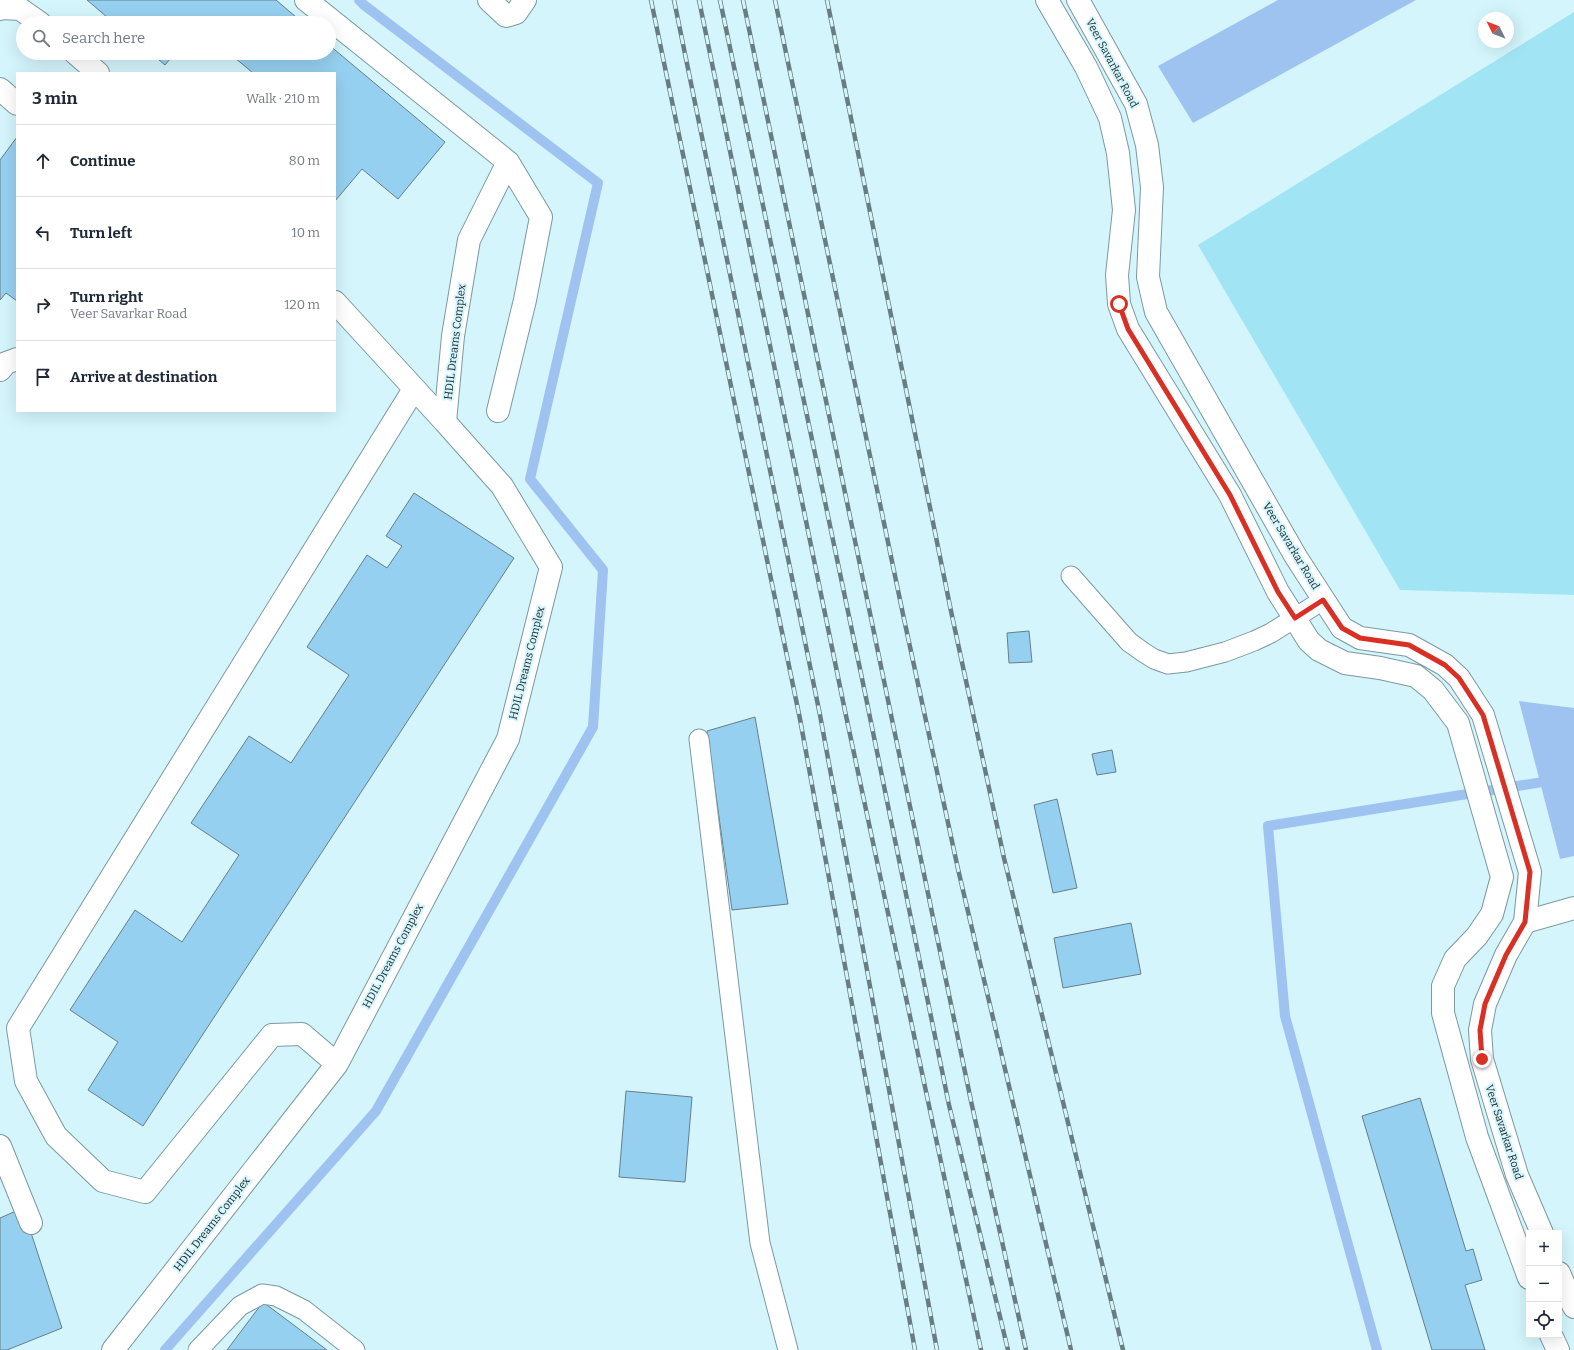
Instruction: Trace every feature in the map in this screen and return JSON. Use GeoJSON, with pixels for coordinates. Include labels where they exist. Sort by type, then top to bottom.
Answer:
{"type":"FeatureCollection","features":[{"type":"Feature","properties":{"kind":"street"},"geometry":{"type":"LineString","coordinates":[[306,0],[326,16]]}},
{"type":"Feature","properties":{"kind":"street"},"geometry":{"type":"LineString","coordinates":[[489,0],[506,16],[516,13],[525,0]]}},
{"type":"Feature","properties":{"kind":"street"},"geometry":{"type":"LineString","coordinates":[[1047,0],[1086,67],[1110,118],[1118,153],[1124,210],[1117,282],[1119,304],[1128,329],[1230,495],[1278,592],[1309,641],[1319,650],[1345,663],[1380,668],[1416,676],[1432,690],[1458,723],[1502,877],[1492,914],[1476,936],[1455,959],[1443,986],[1443,1013],[1476,1137],[1526,1270]]}},
{"type":"Feature","properties":{"kind":"street","name":"Veer Savarkar Road"},"geometry":{"type":"LineString","coordinates":[[1078,0],[1136,104],[1147,145],[1152,187],[1148,277],[1156,312],[1296,557],[1342,628],[1360,638],[1409,645],[1445,665],[1459,678],[1483,715],[1530,872],[1525,922],[1498,972],[1485,1004],[1480,1030],[1482,1059],[1517,1175],[1541,1230]]}},
{"type":"Feature","properties":{"kind":"street"},"geometry":{"type":"LineString","coordinates":[[0,9],[20,9],[30,16]]}},
{"type":"Feature","properties":{"kind":"street"},"geometry":{"type":"LineString","coordinates":[[336,24],[508,162],[541,217],[525,300],[498,411]]}},
{"type":"Feature","properties":{"kind":"street"},"geometry":{"type":"LineString","coordinates":[[83,60],[97,72]]}},
{"type":"Feature","properties":{"kind":"street"},"geometry":{"type":"LineString","coordinates":[[0,89],[16,103]]}},
{"type":"Feature","properties":{"kind":"street","name":"HDIL Dreams Complex"},"geometry":{"type":"LineString","coordinates":[[113,1350],[337,1064],[508,739],[551,568],[502,486],[445,422],[453,336],[469,240],[508,162]]}},
{"type":"Feature","properties":{"kind":"street"},"geometry":{"type":"LineString","coordinates":[[336,303],[445,422]]}},
{"type":"Feature","properties":{"kind":"street"},"geometry":{"type":"LineString","coordinates":[[0,370],[6,362],[16,359]]}},
{"type":"Feature","properties":{"kind":"street"},"geometry":{"type":"LineString","coordinates":[[337,1064],[302,1034],[272,1035],[145,1192],[103,1181],[56,1136],[26,1081],[18,1028],[414,389]]}},
{"type":"Feature","properties":{"kind":"street"},"geometry":{"type":"LineString","coordinates":[[1525,922],[1574,908]]}},
{"type":"Feature","properties":{"kind":"street"},"geometry":{"type":"LineString","coordinates":[[0,1146],[31,1223]]}},
{"type":"Feature","properties":{"kind":"street"},"geometry":{"type":"LineString","coordinates":[[1562,1280],[1574,1307]]}},
{"type":"Feature","properties":{"kind":"street"},"geometry":{"type":"LineString","coordinates":[[1552,1338],[1558,1350]]}},
{"type":"Feature","properties":{"kind":"lane"},"geometry":{"type":"LineString","coordinates":[[1071,576],[1129,642],[1154,659],[1168,664],[1186,662],[1225,652],[1254,641],[1323,600]]}},
{"type":"Feature","properties":{"kind":"lane"},"geometry":{"type":"LineString","coordinates":[[699,739],[760,1243],[788,1350]]}},
{"type":"Feature","properties":{"kind":"lane"},"geometry":{"type":"LineString","coordinates":[[198,1350],[240,1306],[262,1294],[276,1296],[304,1310],[355,1350]]}},
{"type":"Feature","properties":{"kind":"shaded area"},"geometry":{"type":"Polygon","coordinates":[[[1278,0],[1416,0],[1193,123],[1158,66],[1278,0]]]}},
{"type":"Feature","properties":{"kind":"shaded area"},"geometry":{"type":"Polygon","coordinates":[[[1574,12],[1574,595],[1400,590],[1198,245],[1574,12]]]}},
{"type":"Feature","properties":{"kind":"shaded area"},"geometry":{"type":"Polygon","coordinates":[[[1519,701],[1574,708],[1574,856],[1560,859],[1519,701]]]}},
{"type":"Feature","properties":{"kind":"building"},"geometry":{"type":"Polygon","coordinates":[[[87,0],[276,0],[295,16],[106,16],[87,0]]]}},
{"type":"Feature","properties":{"kind":"building"},"geometry":{"type":"Polygon","coordinates":[[[336,51],[445,142],[398,199],[362,169],[336,200],[336,72],[252,72],[237,60],[336,60],[336,51]]]}},
{"type":"Feature","properties":{"kind":"building"},"geometry":{"type":"Polygon","coordinates":[[[159,60],[169,60],[165,65],[159,60]]]}},
{"type":"Feature","properties":{"kind":"building"},"geometry":{"type":"Polygon","coordinates":[[[16,138],[16,300],[6,293],[0,300],[0,160],[16,138]]]}},
{"type":"Feature","properties":{"kind":"building"},"geometry":{"type":"Polygon","coordinates":[[[414,493],[514,558],[143,1126],[88,1090],[118,1042],[70,1010],[135,910],[182,942],[239,855],[191,823],[249,736],[291,763],[349,675],[307,647],[367,555],[387,568],[402,546],[386,536],[414,493]]]}},
{"type":"Feature","properties":{"kind":"building"},"geometry":{"type":"Polygon","coordinates":[[[1029,631],[1032,662],[1009,663],[1007,633],[1029,631]]]}},
{"type":"Feature","properties":{"kind":"building"},"geometry":{"type":"Polygon","coordinates":[[[755,717],[788,904],[732,910],[707,731],[755,717]]]}},
{"type":"Feature","properties":{"kind":"building"},"geometry":{"type":"Polygon","coordinates":[[[1112,750],[1116,772],[1097,775],[1092,754],[1112,750]]]}},
{"type":"Feature","properties":{"kind":"building"},"geometry":{"type":"Polygon","coordinates":[[[1057,799],[1077,888],[1053,893],[1034,805],[1057,799]]]}},
{"type":"Feature","properties":{"kind":"building"},"geometry":{"type":"Polygon","coordinates":[[[1131,923],[1141,974],[1063,988],[1054,938],[1131,923]]]}},
{"type":"Feature","properties":{"kind":"building"},"geometry":{"type":"Polygon","coordinates":[[[626,1091],[692,1097],[685,1182],[619,1177],[626,1091]]]}},
{"type":"Feature","properties":{"kind":"building"},"geometry":{"type":"Polygon","coordinates":[[[1420,1098],[1466,1251],[1473,1249],[1482,1280],[1465,1285],[1485,1350],[1432,1350],[1362,1116],[1420,1098]]]}},
{"type":"Feature","properties":{"kind":"building"},"geometry":{"type":"Polygon","coordinates":[[[23,1208],[62,1328],[7,1350],[0,1350],[0,1218],[23,1208]]]}},
{"type":"Feature","properties":{"kind":"building"},"geometry":{"type":"Polygon","coordinates":[[[263,1302],[327,1350],[227,1350],[263,1302]]]}},
{"type":"Feature","properties":{"kind":"waterway"},"geometry":{"type":"LineString","coordinates":[[165,1350],[376,1111],[593,727],[603,570],[530,479],[598,183],[359,0]]}},
{"type":"Feature","properties":{"kind":"waterway"},"geometry":{"type":"LineString","coordinates":[[1377,1350],[1285,1016],[1268,826],[1574,777]]}},
{"type":"Feature","properties":{"kind":"railway"},"geometry":{"type":"LineString","coordinates":[[651,0],[800,719],[915,1350]]}},
{"type":"Feature","properties":{"kind":"railway"},"geometry":{"type":"LineString","coordinates":[[674,0],[820,715],[937,1350]]}},
{"type":"Feature","properties":{"kind":"railway"},"geometry":{"type":"LineString","coordinates":[[699,0],[845,711],[981,1350]]}},
{"type":"Feature","properties":{"kind":"railway"},"geometry":{"type":"LineString","coordinates":[[720,0],[864,688],[949,1105],[1008,1350]]}},
{"type":"Feature","properties":{"kind":"railway"},"geometry":{"type":"LineString","coordinates":[[743,0],[971,1101],[1026,1350]]}},
{"type":"Feature","properties":{"kind":"railway"},"geometry":{"type":"LineString","coordinates":[[775,0],[904,619],[958,869],[1071,1350]]}},
{"type":"Feature","properties":{"kind":"railway"},"geometry":{"type":"LineString","coordinates":[[827,0],[951,611],[1004,858],[1123,1350]]}},
{"type":"Feature","properties":{"kind":"route"},"geometry":{"type":"LineString","coordinates":[[1119,304],[1128,329],[1230,495],[1278,592],[1295,618],[1323,600],[1342,628],[1360,638],[1409,645],[1445,665],[1459,678],[1483,715],[1530,872],[1525,922],[1506,955],[1485,1004],[1480,1030],[1482,1059]]}}]}
